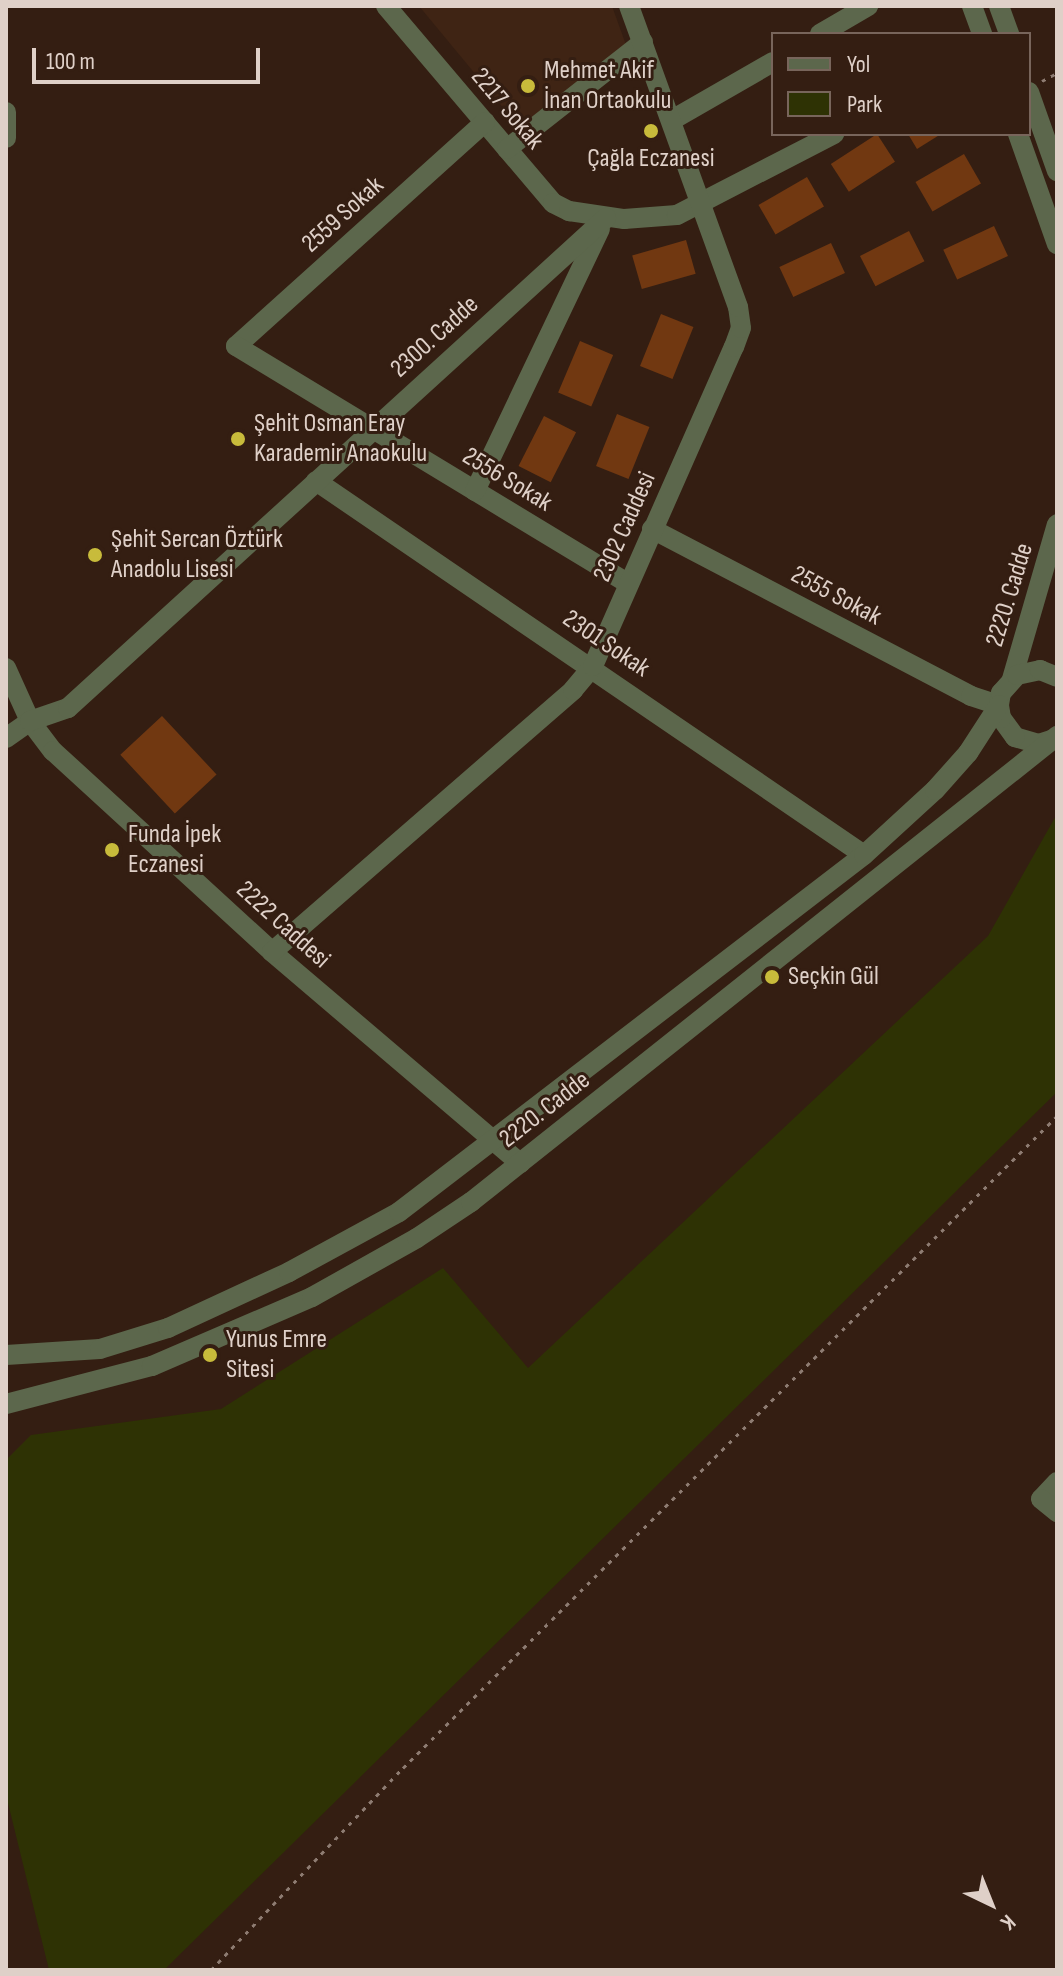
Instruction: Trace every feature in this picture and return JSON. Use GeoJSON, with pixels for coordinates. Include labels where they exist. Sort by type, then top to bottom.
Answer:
{"type":"FeatureCollection","features":[{"type":"Feature","properties":{"kind":"street","name":"2217 Sokak"},"geometry":{"type":"LineString","coordinates":[[386,6],[553,203],[606,218],[660,218],[703,204],[830,136]]}},
{"type":"Feature","properties":{"kind":"street","name":"2302 Caddesi"},"geometry":{"type":"LineString","coordinates":[[272,952],[573,690],[593,666],[741,328],[703,204],[629,6]]}},
{"type":"Feature","properties":{"kind":"street"},"geometry":{"type":"LineString","coordinates":[[823,32],[868,6]]}},
{"type":"Feature","properties":{"kind":"street"},"geometry":{"type":"LineString","coordinates":[[972,6],[981,32]]}},
{"type":"Feature","properties":{"kind":"street"},"geometry":{"type":"LineString","coordinates":[[999,6],[1008,32]]}},
{"type":"Feature","properties":{"kind":"street"},"geometry":{"type":"LineString","coordinates":[[507,149],[643,42]]}},
{"type":"Feature","properties":{"kind":"street"},"geometry":{"type":"LineString","coordinates":[[672,120],[771,63]]}},
{"type":"Feature","properties":{"kind":"street"},"geometry":{"type":"LineString","coordinates":[[1031,98],[1057,171]]}},
{"type":"Feature","properties":{"kind":"street"},"geometry":{"type":"LineString","coordinates":[[6,112],[6,138]]}},
{"type":"Feature","properties":{"kind":"street","name":"2559 Sokak"},"geometry":{"type":"LineString","coordinates":[[236,346],[485,122]]}},
{"type":"Feature","properties":{"kind":"street"},"geometry":{"type":"LineString","coordinates":[[1019,136],[1057,244]]}},
{"type":"Feature","properties":{"kind":"street"},"geometry":{"type":"LineString","coordinates":[[475,491],[606,218]]}},
{"type":"Feature","properties":{"kind":"street","name":"2300. Cadde"},"geometry":{"type":"LineString","coordinates":[[6,738],[30,721],[68,708],[606,218]]}},
{"type":"Feature","properties":{"kind":"street","name":"2556 Sokak"},"geometry":{"type":"LineString","coordinates":[[236,346],[629,584]]}},
{"type":"Feature","properties":{"kind":"street","name":"2301 Sokak"},"geometry":{"type":"LineString","coordinates":[[316,481],[593,666],[864,855]]}},
{"type":"Feature","properties":{"kind":"street","name":"2220. Cadde"},"geometry":{"type":"LineString","coordinates":[[6,1355],[100,1349],[228,1302],[399,1212],[495,1142],[864,855],[935,790],[968,753],[999,705],[1012,679],[1057,524]]}},
{"type":"Feature","properties":{"kind":"street","name":"2555 Sokak"},"geometry":{"type":"LineString","coordinates":[[652,529],[971,696],[999,705]]}},
{"type":"Feature","properties":{"kind":"street","name":"2222 Caddesi"},"geometry":{"type":"LineString","coordinates":[[6,668],[30,721],[53,751],[272,952],[520,1163]]}},
{"type":"Feature","properties":{"kind":"street","name":"2220. Cadde"},"geometry":{"type":"LineString","coordinates":[[1012,679],[1028,671],[1057,677]]}},
{"type":"Feature","properties":{"kind":"street","name":"2220. Cadde"},"geometry":{"type":"LineString","coordinates":[[999,705],[1006,729],[1015,737],[1039,744],[1054,738]]}},
{"type":"Feature","properties":{"kind":"street","name":"2220. Cadde"},"geometry":{"type":"LineString","coordinates":[[6,1404],[152,1366],[264,1320],[404,1246],[520,1163],[1054,738]]}},
{"type":"Feature","properties":{"kind":"street"},"geometry":{"type":"LineString","coordinates":[[1057,1482],[1041,1499],[1057,1512]]}},
{"type":"Feature","properties":{"kind":"path"},"geometry":{"type":"LineString","coordinates":[[211,1970],[403,1768],[1057,1116]]}},
{"type":"Feature","properties":{"kind":"shaded area","name":"Mehmet Akif İnan Ortaokulu"},"geometry":{"type":"Polygon","coordinates":[[[419,6],[612,6],[626,45],[519,127],[419,6]]]}},
{"type":"Feature","properties":{"kind":"green space"},"geometry":{"type":"Polygon","coordinates":[[[1057,814],[1057,1092],[164,1970],[49,1970],[6,1795],[6,1460],[31,1435],[221,1409],[443,1268],[528,1368],[988,936],[1057,814]]]}},
{"type":"Feature","properties":{"kind":"building"},"geometry":{"type":"Polygon","coordinates":[[[878,136],[895,162],[849,192],[831,164],[878,136]]]}},
{"type":"Feature","properties":{"kind":"building"},"geometry":{"type":"Polygon","coordinates":[[[909,136],[938,136],[917,149],[909,136]]]}},
{"type":"Feature","properties":{"kind":"building"},"geometry":{"type":"Polygon","coordinates":[[[964,154],[981,183],[933,211],[916,182],[964,154]]]}},
{"type":"Feature","properties":{"kind":"building"},"geometry":{"type":"Polygon","coordinates":[[[807,177],[824,206],[776,234],[759,205],[807,177]]]}},
{"type":"Feature","properties":{"kind":"building"},"geometry":{"type":"Polygon","coordinates":[[[994,226],[1008,256],[957,280],[943,250],[994,226]]]}},
{"type":"Feature","properties":{"kind":"building"},"geometry":{"type":"Polygon","coordinates":[[[909,231],[924,261],[875,286],[860,256],[909,231]]]}},
{"type":"Feature","properties":{"kind":"building"},"geometry":{"type":"Polygon","coordinates":[[[686,240],[696,274],[642,289],[632,255],[686,240]]]}},
{"type":"Feature","properties":{"kind":"building"},"geometry":{"type":"Polygon","coordinates":[[[831,243],[845,273],[793,297],[779,267],[831,243]]]}},
{"type":"Feature","properties":{"kind":"building"},"geometry":{"type":"Polygon","coordinates":[[[661,314],[693,327],[672,379],[640,366],[661,314]]]}},
{"type":"Feature","properties":{"kind":"building"},"geometry":{"type":"Polygon","coordinates":[[[580,341],[613,355],[591,407],[558,393],[580,341]]]}},
{"type":"Feature","properties":{"kind":"building"},"geometry":{"type":"Polygon","coordinates":[[[617,414],[649,427],[628,479],[596,466],[617,414]]]}},
{"type":"Feature","properties":{"kind":"building"},"geometry":{"type":"Polygon","coordinates":[[[544,416],[576,432],[551,482],[519,466],[544,416]]]}},
{"type":"Feature","properties":{"kind":"building"},"geometry":{"type":"Polygon","coordinates":[[[162,716],[217,775],[175,813],[120,755],[162,716]]]}},
{"type":"Feature","properties":{"kind":"place","name":"Mehmet Akif İnan Ortaokulu"},"geometry":{"type":"Point","coordinates":[528,86]}},
{"type":"Feature","properties":{"kind":"place","name":"Çağla Eczanesi"},"geometry":{"type":"Point","coordinates":[651,131]}},
{"type":"Feature","properties":{"kind":"place","name":"Şehit Osman Eray Karademir Anaokulu"},"geometry":{"type":"Point","coordinates":[238,439]}},
{"type":"Feature","properties":{"kind":"place","name":"Şehit Sercan Öztürk Anadolu Lisesi"},"geometry":{"type":"Point","coordinates":[95,555]}},
{"type":"Feature","properties":{"kind":"place","name":"Funda İpek Eczanesi"},"geometry":{"type":"Point","coordinates":[112,850]}},
{"type":"Feature","properties":{"kind":"place","name":"Seçkin Gül"},"geometry":{"type":"Point","coordinates":[772,977]}},
{"type":"Feature","properties":{"kind":"place","name":"Yunus Emre Sitesi"},"geometry":{"type":"Point","coordinates":[210,1355]}}]}
